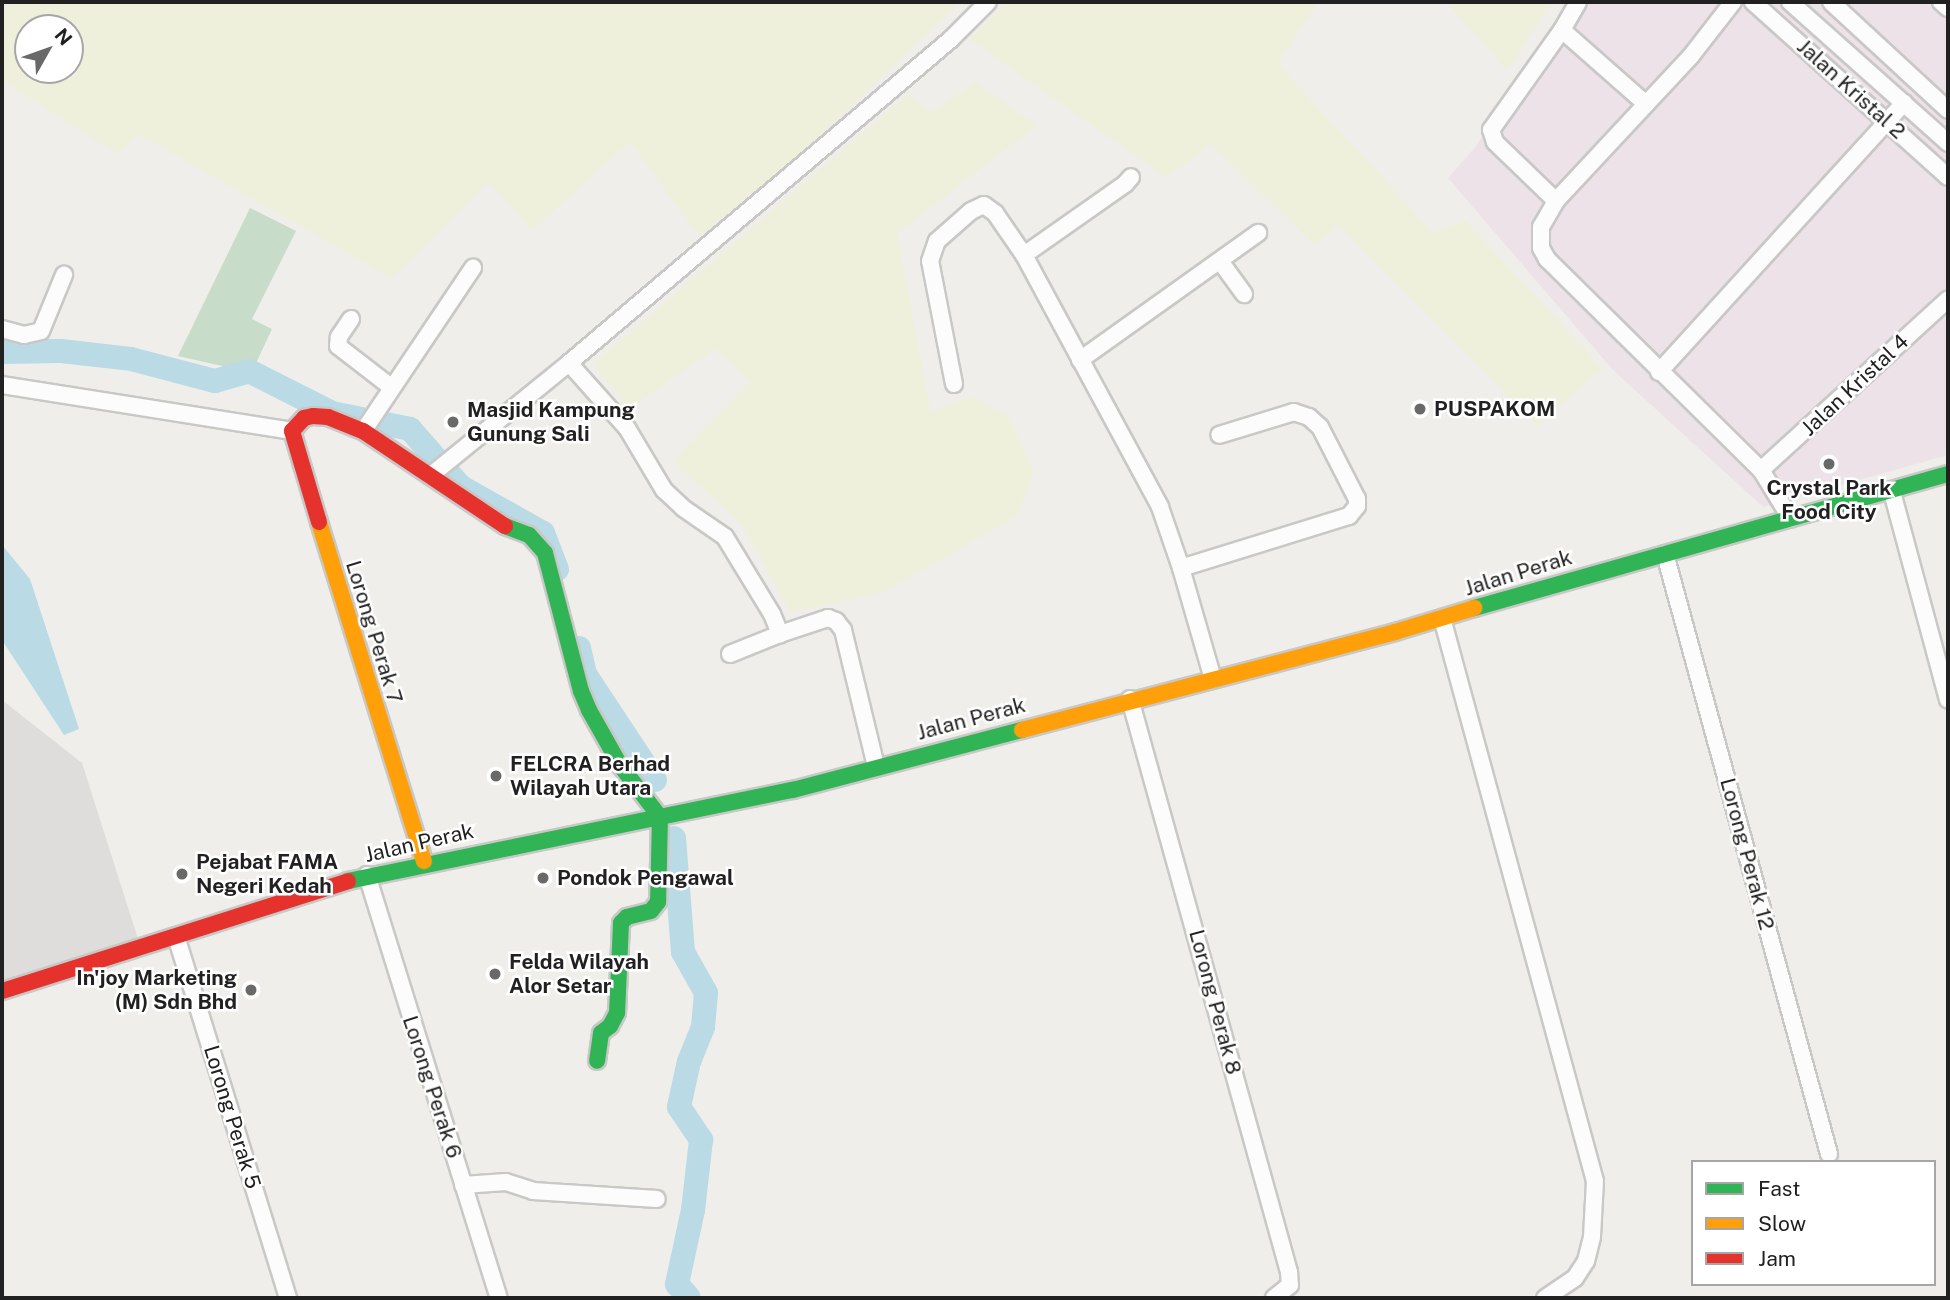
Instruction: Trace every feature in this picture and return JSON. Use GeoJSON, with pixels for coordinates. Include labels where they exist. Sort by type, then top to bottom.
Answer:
{"type":"FeatureCollection","features":[{"type":"Feature","properties":{"kind":"street"},"geometry":{"type":"LineString","coordinates":[[438,469],[569,363],[951,39],[988,2]]}},
{"type":"Feature","properties":{"kind":"street"},"geometry":{"type":"LineString","coordinates":[[1556,201],[1491,136],[1492,130],[1562,30],[1578,2]]}},
{"type":"Feature","properties":{"kind":"street"},"geometry":{"type":"LineString","coordinates":[[1732,2],[1691,56],[1556,201],[1541,227],[1541,248],[1547,260],[1761,470],[1791,519]]}},
{"type":"Feature","properties":{"kind":"street","name":"Jalan Kristal 2"},"geometry":{"type":"LineString","coordinates":[[1753,2],[1948,177]]}},
{"type":"Feature","properties":{"kind":"street"},"geometry":{"type":"LineString","coordinates":[[1790,2],[1948,143]]}},
{"type":"Feature","properties":{"kind":"street"},"geometry":{"type":"LineString","coordinates":[[1830,2],[1948,110]]}},
{"type":"Feature","properties":{"kind":"street"},"geometry":{"type":"LineString","coordinates":[[1941,2],[1948,8]]}},
{"type":"Feature","properties":{"kind":"street"},"geometry":{"type":"LineString","coordinates":[[1562,30],[1646,104]]}},
{"type":"Feature","properties":{"kind":"street"},"geometry":{"type":"LineString","coordinates":[[1659,372],[1904,103]]}},
{"type":"Feature","properties":{"kind":"street"},"geometry":{"type":"LineString","coordinates":[[1024,255],[1125,184],[1131,177]]}},
{"type":"Feature","properties":{"kind":"street"},"geometry":{"type":"LineString","coordinates":[[954,384],[930,273],[932,251],[936,242],[971,211],[984,205],[995,213],[1024,255],[1160,507],[1181,568],[1213,679]]}},
{"type":"Feature","properties":{"kind":"street"},"geometry":{"type":"LineString","coordinates":[[1080,360],[1258,233]]}},
{"type":"Feature","properties":{"kind":"street"},"geometry":{"type":"LineString","coordinates":[[1220,261],[1244,294]]}},
{"type":"Feature","properties":{"kind":"street"},"geometry":{"type":"LineString","coordinates":[[364,429],[473,268]]}},
{"type":"Feature","properties":{"kind":"street"},"geometry":{"type":"LineString","coordinates":[[2,329],[24,335],[41,331],[64,275]]}},
{"type":"Feature","properties":{"kind":"street","name":"Jalan Kristal 4"},"geometry":{"type":"LineString","coordinates":[[1761,470],[1948,299]]}},
{"type":"Feature","properties":{"kind":"street"},"geometry":{"type":"LineString","coordinates":[[351,319],[339,337],[338,346],[391,387]]}},
{"type":"Feature","properties":{"kind":"street"},"geometry":{"type":"LineString","coordinates":[[569,363],[627,428],[664,490],[683,508],[725,537],[772,614],[780,634]]}},
{"type":"Feature","properties":{"kind":"street"},"geometry":{"type":"LineString","coordinates":[[2,385],[292,431],[304,418],[328,417],[364,429],[438,469],[510,529],[538,541],[545,553],[581,691],[595,724],[631,781],[660,817],[658,902],[651,911],[627,917],[621,923],[617,1013],[610,1026],[601,1033],[597,1061]]}},
{"type":"Feature","properties":{"kind":"street"},"geometry":{"type":"LineString","coordinates":[[1181,568],[1349,516],[1357,506],[1357,499],[1320,427],[1309,417],[1294,412],[1219,435]]}},
{"type":"Feature","properties":{"kind":"street","name":"Lorong Perak 7"},"geometry":{"type":"LineString","coordinates":[[292,431],[424,861]]}},
{"type":"Feature","properties":{"kind":"street","name":"Jalan Perak"},"geometry":{"type":"LineString","coordinates":[[2,991],[367,875],[424,861],[793,790],[1442,618],[1948,474]]}},
{"type":"Feature","properties":{"kind":"street"},"geometry":{"type":"LineString","coordinates":[[1892,492],[1948,700]]}},
{"type":"Feature","properties":{"kind":"street","name":"Lorong Perak 12"},"geometry":{"type":"LineString","coordinates":[[1665,554],[1829,1154]]}},
{"type":"Feature","properties":{"kind":"street"},"geometry":{"type":"LineString","coordinates":[[730,654],[828,618],[836,621],[843,629],[876,766]]}},
{"type":"Feature","properties":{"kind":"street"},"geometry":{"type":"LineString","coordinates":[[1442,618],[1595,1181],[1592,1237],[1586,1261],[1575,1278],[1545,1298]]}},
{"type":"Feature","properties":{"kind":"street","name":"Lorong Perak 8"},"geometry":{"type":"LineString","coordinates":[[1130,699],[1289,1272],[1290,1285],[1275,1298]]}},
{"type":"Feature","properties":{"kind":"street","name":"Lorong Perak 6"},"geometry":{"type":"LineString","coordinates":[[367,875],[499,1298]]}},
{"type":"Feature","properties":{"kind":"street","name":"Lorong Perak 5"},"geometry":{"type":"LineString","coordinates":[[176,936],[288,1298]]}},
{"type":"Feature","properties":{"kind":"street"},"geometry":{"type":"LineString","coordinates":[[463,1185],[506,1182],[533,1191],[657,1199]]}},
{"type":"Feature","properties":{"kind":"shaded area"},"geometry":{"type":"Polygon","coordinates":[[[1572,2],[1948,2],[1948,455],[1763,507],[1613,370],[1448,178],[1476,146],[1572,2]]]}},
{"type":"Feature","properties":{"kind":"shaded area"},"geometry":{"type":"Polygon","coordinates":[[[2,700],[82,763],[139,942],[2,984],[2,700]]]}},
{"type":"Feature","properties":{"kind":"green space"},"geometry":{"type":"Polygon","coordinates":[[[2,2],[961,2],[802,152],[699,237],[630,142],[532,231],[489,182],[392,278],[138,134],[117,154],[2,80],[2,2]]]}},
{"type":"Feature","properties":{"kind":"green space"},"geometry":{"type":"Polygon","coordinates":[[[1006,2],[1318,2],[1278,64],[1433,232],[1466,221],[1603,369],[1537,426],[1338,225],[1315,246],[1211,144],[1167,178],[969,39],[1006,2]]]}},
{"type":"Feature","properties":{"kind":"green space"},"geometry":{"type":"Polygon","coordinates":[[[1446,2],[1552,2],[1507,71],[1446,2]]]}},
{"type":"Feature","properties":{"kind":"green space"},"geometry":{"type":"Polygon","coordinates":[[[976,82],[1037,125],[897,234],[931,412],[972,397],[1008,416],[1034,471],[1017,516],[882,593],[790,612],[742,525],[672,461],[750,382],[715,349],[629,409],[593,364],[908,94],[931,112],[976,82]]]}},
{"type":"Feature","properties":{"kind":"green space"},"geometry":{"type":"Polygon","coordinates":[[[250,208],[296,231],[252,319],[272,329],[256,363],[243,361],[231,368],[178,356],[250,208]]]}},
{"type":"Feature","properties":{"kind":"water"},"geometry":{"type":"Polygon","coordinates":[[[2,545],[30,579],[79,729],[64,735],[2,640],[2,545]]]}},
{"type":"Feature","properties":{"kind":"waterway"},"geometry":{"type":"LineString","coordinates":[[2,352],[61,351],[131,359],[215,381],[249,371],[332,413],[410,429],[461,487],[543,533],[557,569]]}},
{"type":"Feature","properties":{"kind":"waterway"},"geometry":{"type":"LineString","coordinates":[[579,648],[585,674],[655,780]]}},
{"type":"Feature","properties":{"kind":"waterway"},"geometry":{"type":"LineString","coordinates":[[674,838],[683,952],[706,993],[703,1027],[689,1061],[679,1107],[701,1140],[693,1210],[677,1284],[689,1298]]}},
{"type":"Feature","properties":{"kind":"traffic: fast"},"geometry":{"type":"LineString","coordinates":[[1474,608],[1948,474]]}},
{"type":"Feature","properties":{"kind":"traffic: fast"},"geometry":{"type":"LineString","coordinates":[[505,526],[529,535],[545,553],[581,691],[589,710],[620,765],[660,817],[658,902],[651,911],[627,917],[621,923],[617,1013],[610,1026],[601,1033],[597,1061]]}},
{"type":"Feature","properties":{"kind":"traffic: fast"},"geometry":{"type":"LineString","coordinates":[[348,881],[793,790],[1022,730]]}},
{"type":"Feature","properties":{"kind":"traffic: slow"},"geometry":{"type":"LineString","coordinates":[[319,522],[424,861]]}},
{"type":"Feature","properties":{"kind":"traffic: slow"},"geometry":{"type":"LineString","coordinates":[[1022,730],[1395,632],[1474,608]]}},
{"type":"Feature","properties":{"kind":"traffic: jam"},"geometry":{"type":"LineString","coordinates":[[319,522],[292,431],[304,418],[313,416],[328,417],[363,431],[505,526]]}},
{"type":"Feature","properties":{"kind":"traffic: jam"},"geometry":{"type":"LineString","coordinates":[[2,991],[348,881]]}},
{"type":"Feature","properties":{"kind":"place","name":"PUSPAKOM"},"geometry":{"type":"Point","coordinates":[1420,409]}},
{"type":"Feature","properties":{"kind":"place","name":"Masjid Kampung Gunung Sali"},"geometry":{"type":"Point","coordinates":[453,422]}},
{"type":"Feature","properties":{"kind":"place","name":"Crystal Park Food City"},"geometry":{"type":"Point","coordinates":[1829,464]}},
{"type":"Feature","properties":{"kind":"place","name":"FELCRA Berhad Wilayah Utara"},"geometry":{"type":"Point","coordinates":[496,776]}},
{"type":"Feature","properties":{"kind":"place","name":"Pejabat FAMA Negeri Kedah"},"geometry":{"type":"Point","coordinates":[182,874]}},
{"type":"Feature","properties":{"kind":"place","name":"Pondok Pengawal"},"geometry":{"type":"Point","coordinates":[543,878]}},
{"type":"Feature","properties":{"kind":"place","name":"Felda Wilayah Alor Setar"},"geometry":{"type":"Point","coordinates":[495,974]}},
{"type":"Feature","properties":{"kind":"place","name":"In'joy Marketing (M) Sdn Bhd"},"geometry":{"type":"Point","coordinates":[251,990]}}]}
